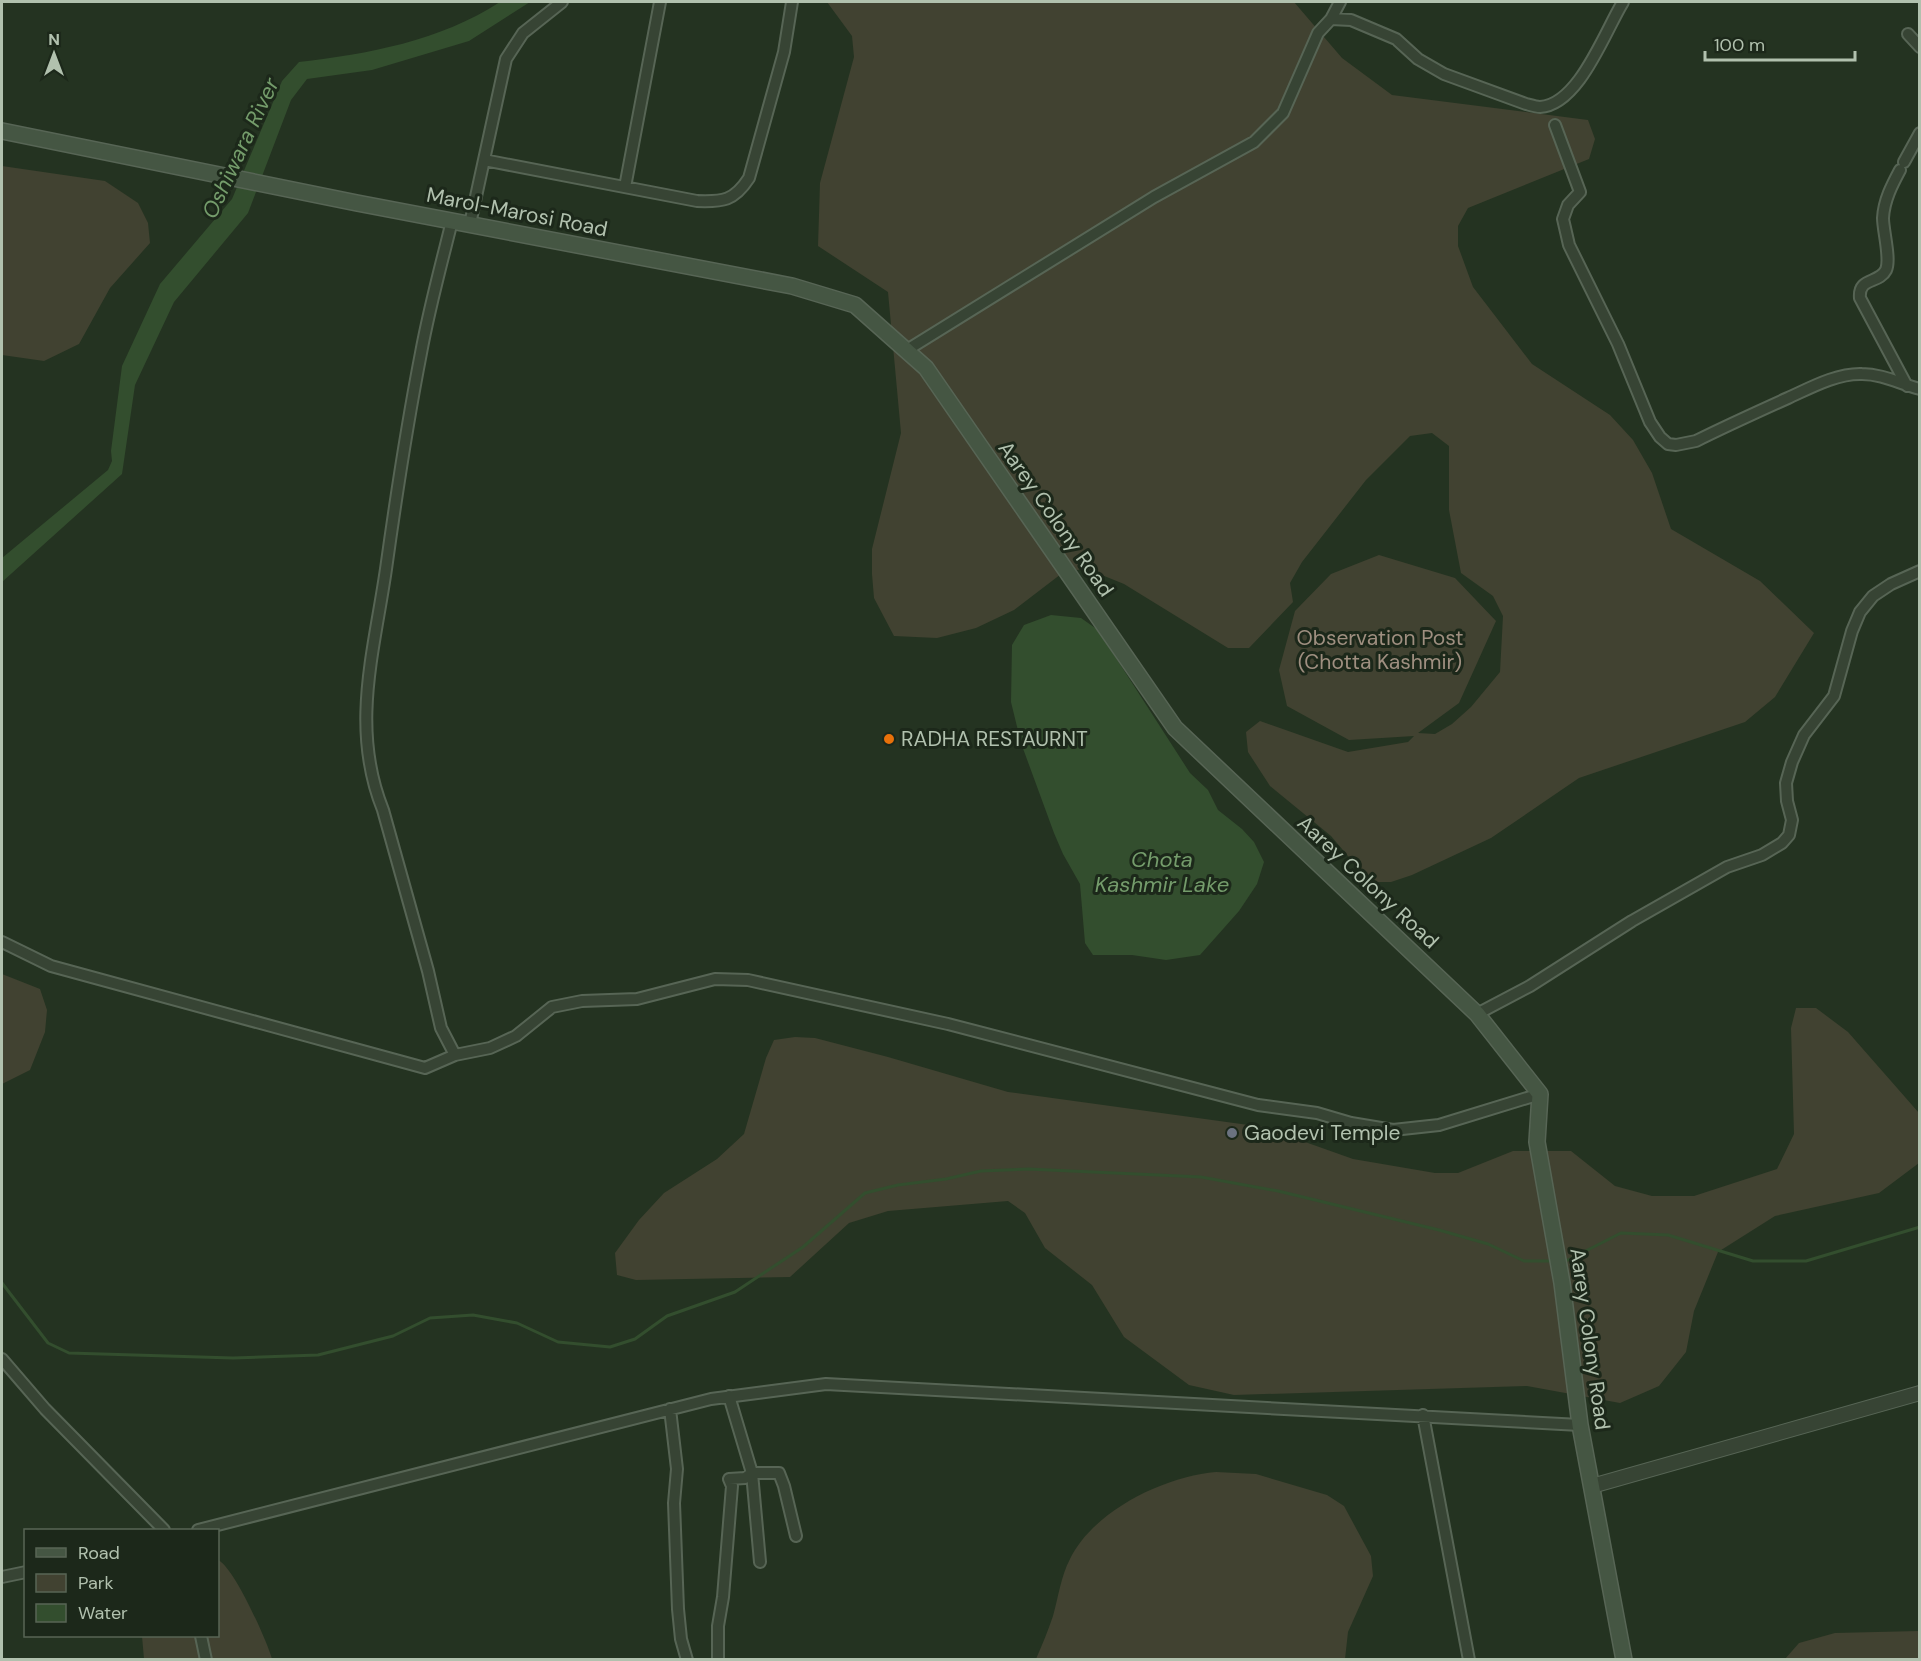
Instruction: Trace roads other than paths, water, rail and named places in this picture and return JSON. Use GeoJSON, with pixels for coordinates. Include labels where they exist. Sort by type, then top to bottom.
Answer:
{"type":"FeatureCollection","features":[{"type":"Feature","properties":{"kind":"main road","name":"Marol-Marosi Road"},"geometry":{"type":"LineString","coordinates":[[2,131],[792,286]]}},
{"type":"Feature","properties":{"kind":"main road","name":"Aarey Colony Road"},"geometry":{"type":"LineString","coordinates":[[792,286],[855,304],[926,368],[1175,728],[1477,1014],[1540,1094],[1537,1142],[1555,1237],[1581,1425],[1624,1659]]}},
{"type":"Feature","properties":{"kind":"street"},"geometry":{"type":"LineString","coordinates":[[470,224],[506,59],[523,33],[562,2]]}},
{"type":"Feature","properties":{"kind":"street"},"geometry":{"type":"LineString","coordinates":[[625,187],[660,2]]}},
{"type":"Feature","properties":{"kind":"street"},"geometry":{"type":"LineString","coordinates":[[484,160],[697,201],[716,202],[729,199],[741,191],[749,178],[784,52],[792,2]]}},
{"type":"Feature","properties":{"kind":"street"},"geometry":{"type":"LineString","coordinates":[[907,350],[1154,197],[1254,142],[1283,113],[1318,33],[1331,19],[1340,2]]}},
{"type":"Feature","properties":{"kind":"street"},"geometry":{"type":"LineString","coordinates":[[1331,19],[1351,20],[1396,39],[1418,59],[1444,74],[1540,107],[1561,99],[1581,78],[1623,2]]}},
{"type":"Feature","properties":{"kind":"street"},"geometry":{"type":"LineString","coordinates":[[1908,34],[1920,47]]}},
{"type":"Feature","properties":{"kind":"street"},"geometry":{"type":"LineString","coordinates":[[1555,124],[1580,192],[1568,205],[1563,219],[1569,245],[1618,344],[1650,422],[1668,444],[1676,445],[1696,441],[1812,388],[1860,373],[1881,375],[1920,389]]}},
{"type":"Feature","properties":{"kind":"street"},"geometry":{"type":"LineString","coordinates":[[1907,386],[1860,298],[1859,291],[1862,286],[1886,270],[1883,219],[1885,206],[1888,194],[1920,134]]}},
{"type":"Feature","properties":{"kind":"street"},"geometry":{"type":"LineString","coordinates":[[452,221],[421,351],[399,475],[371,657],[366,742],[375,790],[383,810],[426,962],[441,1028],[455,1055]]}},
{"type":"Feature","properties":{"kind":"street"},"geometry":{"type":"LineString","coordinates":[[1477,1014],[1530,986],[1632,921],[1727,867],[1762,855],[1782,843],[1789,835],[1792,820],[1787,801],[1786,783],[1792,762],[1804,735],[1834,696],[1852,631],[1860,612],[1873,596],[1891,584],[1920,571]]}},
{"type":"Feature","properties":{"kind":"street"},"geometry":{"type":"LineString","coordinates":[[2,942],[51,966],[425,1068],[455,1055],[490,1048],[516,1036],[552,1007],[582,1001],[637,999],[715,979],[748,980],[948,1024],[1258,1105],[1317,1113],[1351,1123],[1393,1130],[1439,1125],[1540,1094]]}},
{"type":"Feature","properties":{"kind":"street"},"geometry":{"type":"LineString","coordinates":[[2,1359],[45,1409],[163,1529]]}},
{"type":"Feature","properties":{"kind":"street"},"geometry":{"type":"LineString","coordinates":[[202,1529],[711,1399],[826,1384],[1581,1425]]}},
{"type":"Feature","properties":{"kind":"street"},"geometry":{"type":"LineString","coordinates":[[1592,1486],[1920,1393]]}},
{"type":"Feature","properties":{"kind":"street"},"geometry":{"type":"LineString","coordinates":[[729,1396],[752,1473],[760,1562]]}},
{"type":"Feature","properties":{"kind":"street"},"geometry":{"type":"LineString","coordinates":[[670,1409],[677,1469],[674,1503],[678,1609],[681,1639],[687,1659]]}},
{"type":"Feature","properties":{"kind":"street"},"geometry":{"type":"LineString","coordinates":[[1424,1415],[1469,1659]]}},
{"type":"Feature","properties":{"kind":"street"},"geometry":{"type":"LineString","coordinates":[[718,1659],[718,1626],[723,1597],[732,1486],[729,1479],[745,1478],[752,1473],[779,1473],[796,1536]]}},
{"type":"Feature","properties":{"kind":"street"},"geometry":{"type":"LineString","coordinates":[[2,1577],[24,1572]]}},
{"type":"Feature","properties":{"kind":"street"},"geometry":{"type":"LineString","coordinates":[[201,1637],[206,1659]]}},
{"type":"Feature","properties":{"kind":"water"},"geometry":{"type":"Polygon","coordinates":[[[500,2],[530,2],[469,41],[372,70],[307,79],[291,100],[248,213],[174,302],[135,385],[122,474],[2,582],[2,558],[108,470],[112,461],[111,451],[122,366],[160,284],[232,199],[282,81],[299,62],[351,55],[403,44],[453,27],[500,2]]]}},
{"type":"Feature","properties":{"kind":"water","name":"Chota Kashmir Lake"},"geometry":{"type":"Polygon","coordinates":[[[1051,615],[1081,618],[1098,630],[1190,773],[1208,790],[1218,810],[1254,842],[1264,862],[1257,884],[1239,911],[1200,955],[1166,960],[1132,955],[1093,955],[1085,943],[1080,884],[1054,833],[1021,743],[1011,702],[1012,645],[1024,625],[1051,615]]]}},
{"type":"Feature","properties":{"kind":"waterway"},"geometry":{"type":"LineString","coordinates":[[2,1283],[48,1343],[69,1353],[233,1358],[318,1355],[393,1336],[430,1318],[473,1315],[517,1323],[558,1342],[610,1347],[635,1339],[667,1316],[735,1292],[803,1247],[865,1193],[981,1171],[1028,1169],[1201,1177],[1278,1191],[1439,1230],[1488,1244],[1524,1261],[1552,1261]]}},
{"type":"Feature","properties":{"kind":"waterway"},"geometry":{"type":"LineString","coordinates":[[1562,1261],[1621,1233],[1668,1235],[1753,1261],[1806,1261],[1920,1227]]}},
{"type":"Feature","properties":{"kind":"place","name":"RADHA RESTAURNT"},"geometry":{"type":"Point","coordinates":[889,739]}},
{"type":"Feature","properties":{"kind":"place","name":"Gaodevi Temple"},"geometry":{"type":"Point","coordinates":[1232,1133]}},
{"type":"Feature","properties":{"kind":"water label","name":"Oshiwara River"},"geometry":{"type":"Point","coordinates":[240,148]}},
{"type":"Feature","properties":{"kind":"park label","name":"Observation Post (Chotta Kashmir)"},"geometry":{"type":"Point","coordinates":[1380,650]}}]}
